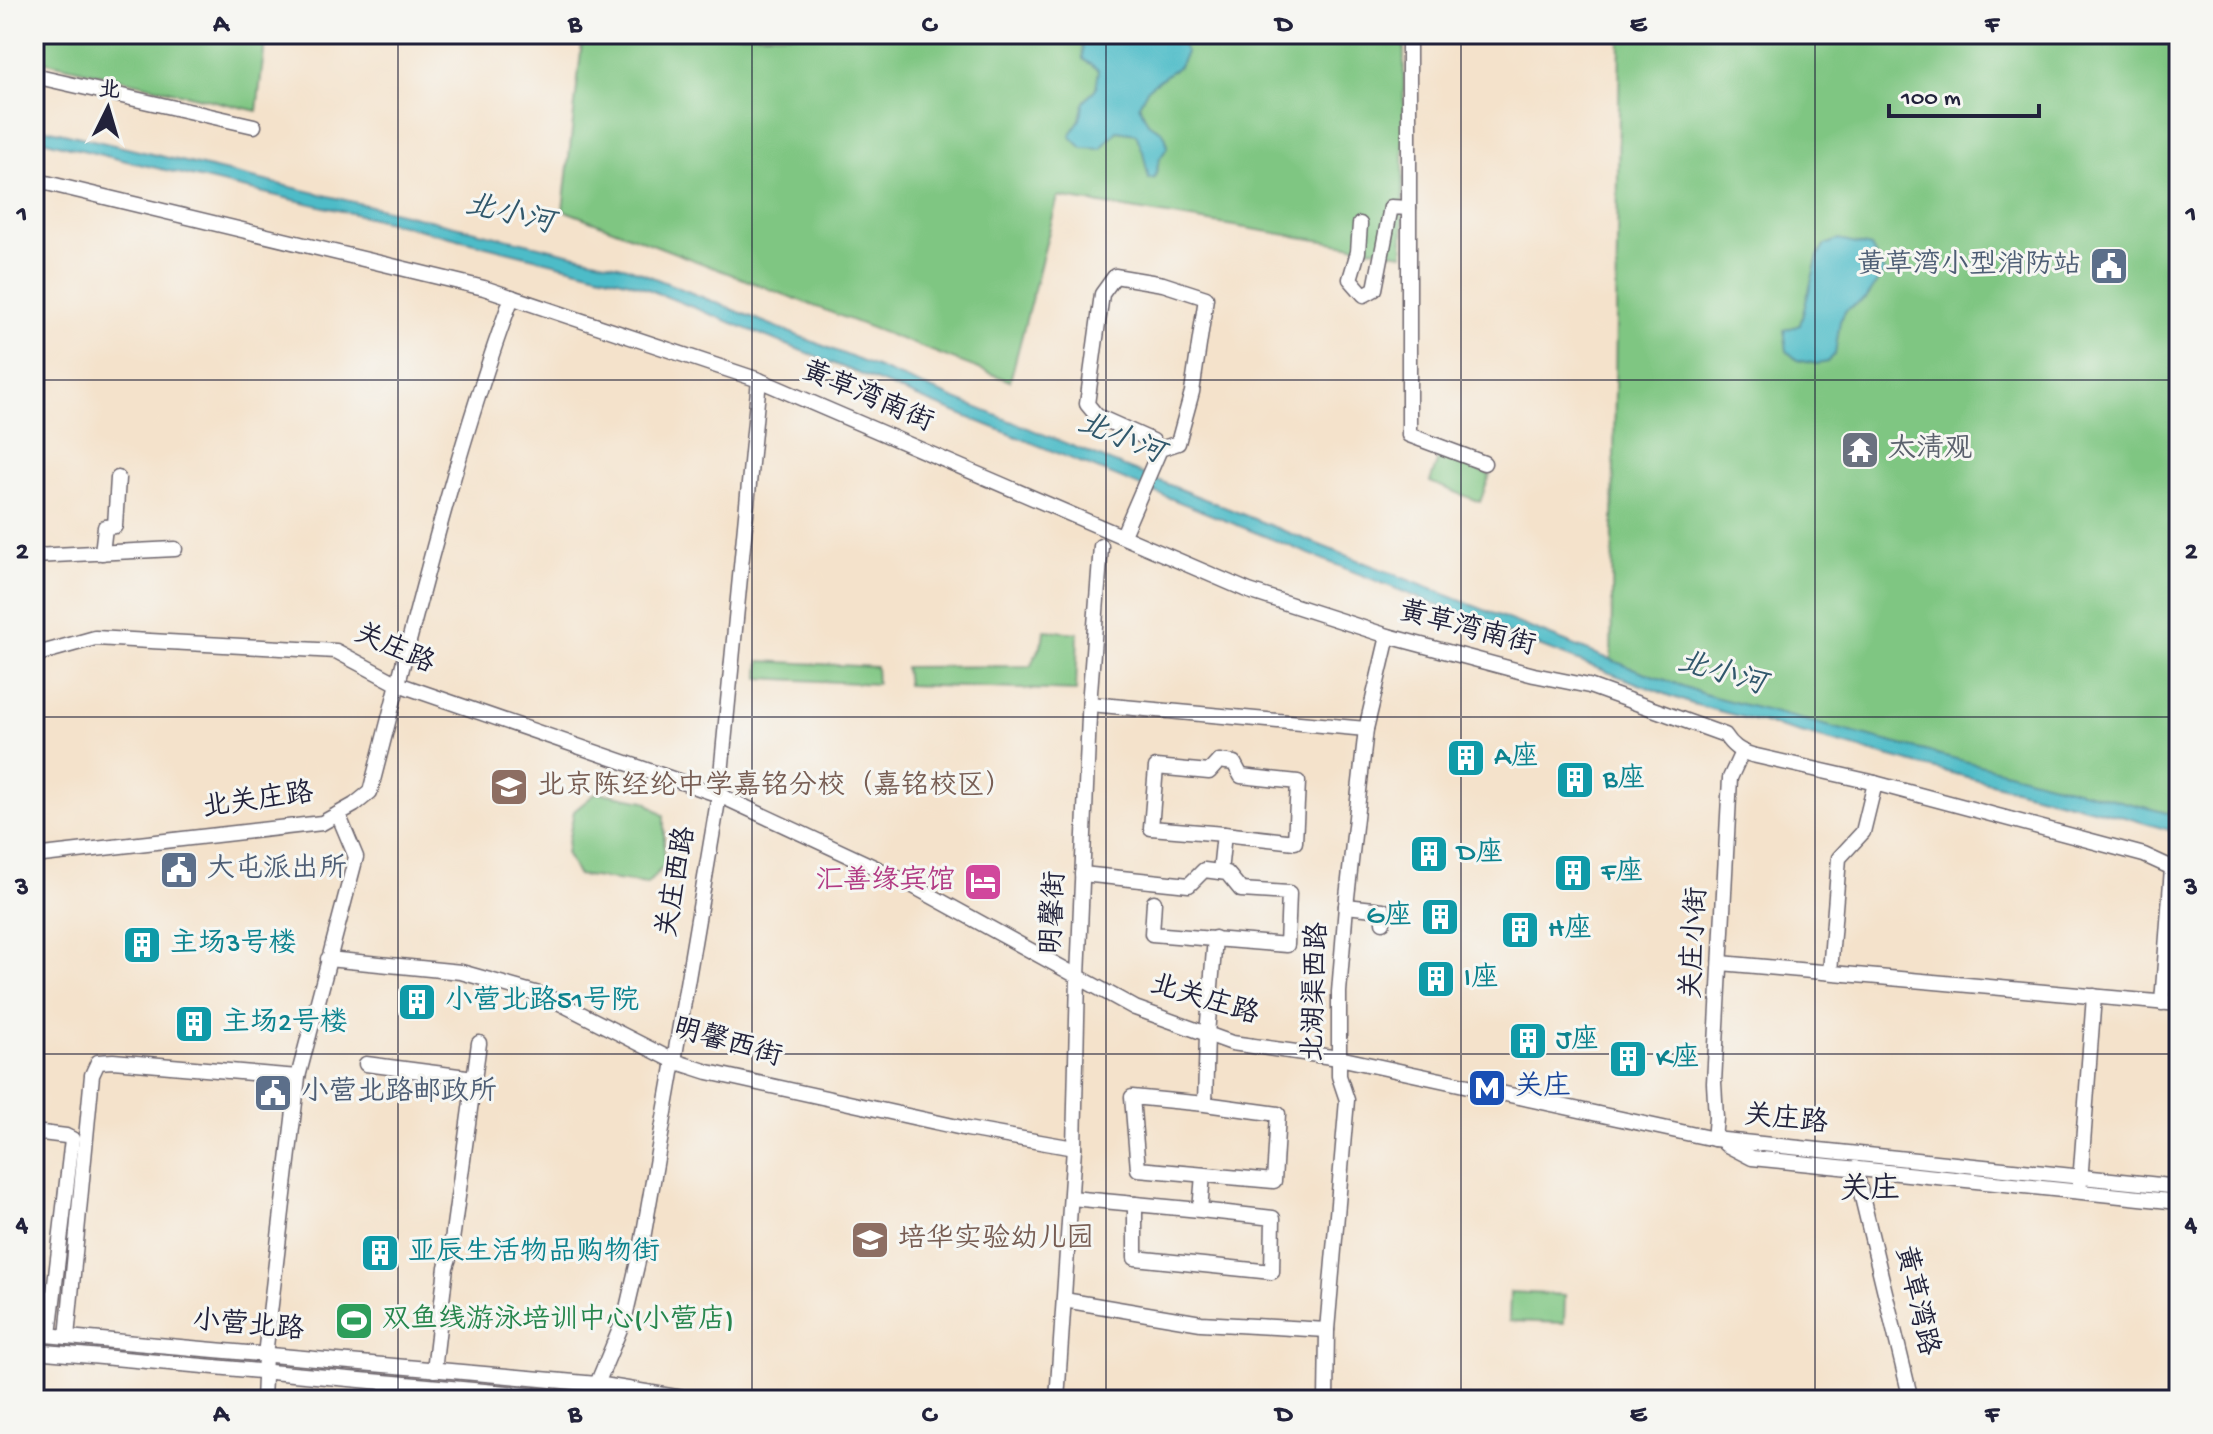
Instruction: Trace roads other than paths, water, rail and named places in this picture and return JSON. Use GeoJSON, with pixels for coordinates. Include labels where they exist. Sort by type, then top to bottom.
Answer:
{"type":"FeatureCollection","features":[{"type":"Feature","properties":{"kind":"street"},"geometry":{"type":"LineString","coordinates":[[1409,34],[1409,435],[1484,463]]}},
{"type":"Feature","properties":{"kind":"street"},"geometry":{"type":"LineString","coordinates":[[34,76],[254,126]]}},
{"type":"Feature","properties":{"kind":"street","name":"黄草湾南街"},"geometry":{"type":"LineString","coordinates":[[34,180],[512,297],[759,380],[1249,591],[1388,636],[1534,675],[1589,686],[1725,735],[1742,752],[1875,783],[2144,855],[2176,869]]}},
{"type":"Feature","properties":{"kind":"street"},"geometry":{"type":"LineString","coordinates":[[1360,224],[1358,252],[1350,279],[1364,295],[1375,289],[1391,207],[1409,208]]}},
{"type":"Feature","properties":{"kind":"street"},"geometry":{"type":"LineString","coordinates":[[1123,535],[1160,449],[1178,443],[1192,392],[1206,298],[1163,284],[1115,276],[1102,294],[1087,404],[1097,416],[1153,441],[1160,449]]}},
{"type":"Feature","properties":{"kind":"street","name":"北关庄路"},"geometry":{"type":"LineString","coordinates":[[34,856],[322,823],[370,792],[488,362],[512,297]]}},
{"type":"Feature","properties":{"kind":"street","name":"关庄西路"},"geometry":{"type":"LineString","coordinates":[[584,1400],[597,1384],[625,1317],[642,1244],[674,1061],[719,795],[759,380]]}},
{"type":"Feature","properties":{"kind":"street"},"geometry":{"type":"LineString","coordinates":[[102,553],[105,527],[115,526],[118,478]]}},
{"type":"Feature","properties":{"kind":"street","name":"明馨街"},"geometry":{"type":"LineString","coordinates":[[1057,1400],[1074,1148],[1082,874],[1101,546]]}},
{"type":"Feature","properties":{"kind":"street"},"geometry":{"type":"LineString","coordinates":[[34,556],[175,549]]}},
{"type":"Feature","properties":{"kind":"street","name":"北湖渠西路"},"geometry":{"type":"LineString","coordinates":[[1326,1400],[1327,1330],[1347,1100],[1339,1076],[1339,992],[1366,729],[1388,636]]}},
{"type":"Feature","properties":{"kind":"street","name":"关庄路"},"geometry":{"type":"LineString","coordinates":[[34,655],[95,638],[336,651],[398,684],[719,795]]}},
{"type":"Feature","properties":{"kind":"street"},"geometry":{"type":"LineString","coordinates":[[1090,704],[1366,729]]}},
{"type":"Feature","properties":{"kind":"street","name":"关庄小街"},"geometry":{"type":"LineString","coordinates":[[1714,1139],[1714,1083],[1730,778],[1742,752]]}},
{"type":"Feature","properties":{"kind":"street"},"geometry":{"type":"LineString","coordinates":[[1219,761],[1234,763],[1241,776],[1298,782],[1295,842],[1224,834],[1151,828],[1156,767],[1209,772],[1219,761]]}},
{"type":"Feature","properties":{"kind":"street"},"geometry":{"type":"LineString","coordinates":[[1830,972],[1839,858],[1863,832],[1875,783]]}},
{"type":"Feature","properties":{"kind":"street","name":"北关庄路"},"geometry":{"type":"LineString","coordinates":[[719,795],[906,882],[1135,1008],[1232,1043],[1339,1058],[1714,1139]]}},
{"type":"Feature","properties":{"kind":"street"},"geometry":{"type":"LineString","coordinates":[[263,1400],[265,1355],[298,1077],[356,857],[338,814]]}},
{"type":"Feature","properties":{"kind":"street"},"geometry":{"type":"LineString","coordinates":[[1220,872],[1224,834]]}},
{"type":"Feature","properties":{"kind":"street"},"geometry":{"type":"LineString","coordinates":[[2162,1003],[2176,869]]}},
{"type":"Feature","properties":{"kind":"street"},"geometry":{"type":"LineString","coordinates":[[1082,874],[1189,885],[1204,870],[1227,873],[1241,890],[1289,893],[1287,945],[1152,934],[1154,902]]}},
{"type":"Feature","properties":{"kind":"street"},"geometry":{"type":"LineString","coordinates":[[1346,906],[1383,910],[1383,922]]}},
{"type":"Feature","properties":{"kind":"street"},"geometry":{"type":"LineString","coordinates":[[1205,1104],[1215,938]]}},
{"type":"Feature","properties":{"kind":"street","name":"明馨西街"},"geometry":{"type":"LineString","coordinates":[[328,959],[461,972],[546,996],[674,1061],[708,1072],[967,1129],[1074,1148]]}},
{"type":"Feature","properties":{"kind":"street"},"geometry":{"type":"LineString","coordinates":[[1721,963],[2179,1004]]}},
{"type":"Feature","properties":{"kind":"street"},"geometry":{"type":"LineString","coordinates":[[2080,1184],[2094,996]]}},
{"type":"Feature","properties":{"kind":"street"},"geometry":{"type":"LineString","coordinates":[[434,1370],[479,1043]]}},
{"type":"Feature","properties":{"kind":"street"},"geometry":{"type":"LineString","coordinates":[[67,1337],[92,1075],[98,1062],[298,1077]]}},
{"type":"Feature","properties":{"kind":"street"},"geometry":{"type":"LineString","coordinates":[[366,1064],[474,1078]]}},
{"type":"Feature","properties":{"kind":"street"},"geometry":{"type":"LineString","coordinates":[[1132,1097],[1205,1104],[1278,1114],[1274,1181],[1138,1169],[1132,1097]]}},
{"type":"Feature","properties":{"kind":"street"},"geometry":{"type":"LineString","coordinates":[[34,1132],[72,1139],[42,1334]]}},
{"type":"Feature","properties":{"kind":"street","name":"关庄路"},"geometry":{"type":"LineString","coordinates":[[1714,1139],[1752,1158],[2080,1184],[2179,1187]]}},
{"type":"Feature","properties":{"kind":"street","name":"关庄路"},"geometry":{"type":"LineString","coordinates":[[1714,1139],[2080,1184],[2179,1202]]}},
{"type":"Feature","properties":{"kind":"street","name":"黄草湾路"},"geometry":{"type":"LineString","coordinates":[[1855,1168],[1911,1400]]}},
{"type":"Feature","properties":{"kind":"street"},"geometry":{"type":"LineString","coordinates":[[1200,1210],[1203,1175]]}},
{"type":"Feature","properties":{"kind":"street"},"geometry":{"type":"LineString","coordinates":[[1071,1198],[1200,1210],[1273,1218],[1272,1272],[1135,1258],[1135,1204]]}},
{"type":"Feature","properties":{"kind":"street"},"geometry":{"type":"LineString","coordinates":[[1064,1300],[1201,1323],[1327,1330]]}},
{"type":"Feature","properties":{"kind":"street","name":"小营北路"},"geometry":{"type":"LineString","coordinates":[[42,1334],[597,1384],[695,1400]]}},
{"type":"Feature","properties":{"kind":"street","name":"小营北路"},"geometry":{"type":"LineString","coordinates":[[34,1351],[584,1400]]}},
{"type":"Feature","properties":{"kind":"street"},"geometry":{"type":"LineString","coordinates":[[597,1384],[601,1400]]}},
{"type":"Feature","properties":{"kind":"water"},"geometry":{"type":"Polygon","coordinates":[[[1086,34],[1178,34],[1186,53],[1179,66],[1148,88],[1139,105],[1148,123],[1162,131],[1166,138],[1167,148],[1159,160],[1155,178],[1149,179],[1136,134],[1117,131],[1102,149],[1082,148],[1070,136],[1080,119],[1084,102],[1096,88],[1099,70],[1083,59],[1082,41],[1086,34]]]}},
{"type":"Feature","properties":{"kind":"water","name":"北小河"},"geometry":{"type":"Polygon","coordinates":[[[34,126],[627,267],[1624,665],[1710,696],[2179,816],[2179,833],[1689,703],[1539,646],[630,282],[34,138],[34,126]]]}},
{"type":"Feature","properties":{"kind":"water"},"geometry":{"type":"Polygon","coordinates":[[[1838,240],[1871,247],[1884,272],[1866,299],[1846,310],[1840,321],[1835,354],[1828,362],[1817,364],[1797,360],[1787,351],[1784,330],[1800,325],[1818,256],[1825,245],[1838,240]]]}},
{"type":"Feature","properties":{"kind":"place","name":"黄草湾小型消防站"},"geometry":{"type":"Point","coordinates":[2109,266]}},
{"type":"Feature","properties":{"kind":"place","name":"太清观"},"geometry":{"type":"Point","coordinates":[1860,450]}},
{"type":"Feature","properties":{"kind":"place","name":"A座"},"geometry":{"type":"Point","coordinates":[1466,758]}},
{"type":"Feature","properties":{"kind":"place","name":"B座"},"geometry":{"type":"Point","coordinates":[1575,780]}},
{"type":"Feature","properties":{"kind":"place","name":"北京陈经纶中学嘉铭分校（嘉铭校区）"},"geometry":{"type":"Point","coordinates":[509,787]}},
{"type":"Feature","properties":{"kind":"place","name":"D座"},"geometry":{"type":"Point","coordinates":[1429,854]}},
{"type":"Feature","properties":{"kind":"place","name":"大屯派出所"},"geometry":{"type":"Point","coordinates":[179,870]}},
{"type":"Feature","properties":{"kind":"place","name":"F座"},"geometry":{"type":"Point","coordinates":[1573,873]}},
{"type":"Feature","properties":{"kind":"place","name":"汇善缘宾馆"},"geometry":{"type":"Point","coordinates":[983,882]}},
{"type":"Feature","properties":{"kind":"place","name":"G座"},"geometry":{"type":"Point","coordinates":[1440,917]}},
{"type":"Feature","properties":{"kind":"place","name":"H座"},"geometry":{"type":"Point","coordinates":[1520,930]}},
{"type":"Feature","properties":{"kind":"place","name":"主场3号楼"},"geometry":{"type":"Point","coordinates":[142,945]}},
{"type":"Feature","properties":{"kind":"place","name":"I座"},"geometry":{"type":"Point","coordinates":[1436,979]}},
{"type":"Feature","properties":{"kind":"place","name":"小营北路51号院"},"geometry":{"type":"Point","coordinates":[417,1002]}},
{"type":"Feature","properties":{"kind":"place","name":"主场2号楼"},"geometry":{"type":"Point","coordinates":[194,1024]}},
{"type":"Feature","properties":{"kind":"place","name":"J座"},"geometry":{"type":"Point","coordinates":[1528,1041]}},
{"type":"Feature","properties":{"kind":"place","name":"K座"},"geometry":{"type":"Point","coordinates":[1628,1059]}},
{"type":"Feature","properties":{"kind":"place","name":"关庄"},"geometry":{"type":"Point","coordinates":[1487,1088]}},
{"type":"Feature","properties":{"kind":"place","name":"小营北路邮政所"},"geometry":{"type":"Point","coordinates":[273,1093]}},
{"type":"Feature","properties":{"kind":"place","name":"培华实验幼儿园"},"geometry":{"type":"Point","coordinates":[870,1240]}},
{"type":"Feature","properties":{"kind":"place","name":"亚辰生活物品购物街"},"geometry":{"type":"Point","coordinates":[380,1253]}},
{"type":"Feature","properties":{"kind":"place","name":"双鱼线游泳培训中心(小营店)"},"geometry":{"type":"Point","coordinates":[354,1321]}},
{"type":"Feature","properties":{"kind":"district","name":"关庄"},"geometry":{"type":"Point","coordinates":[1870,1191]}}]}
